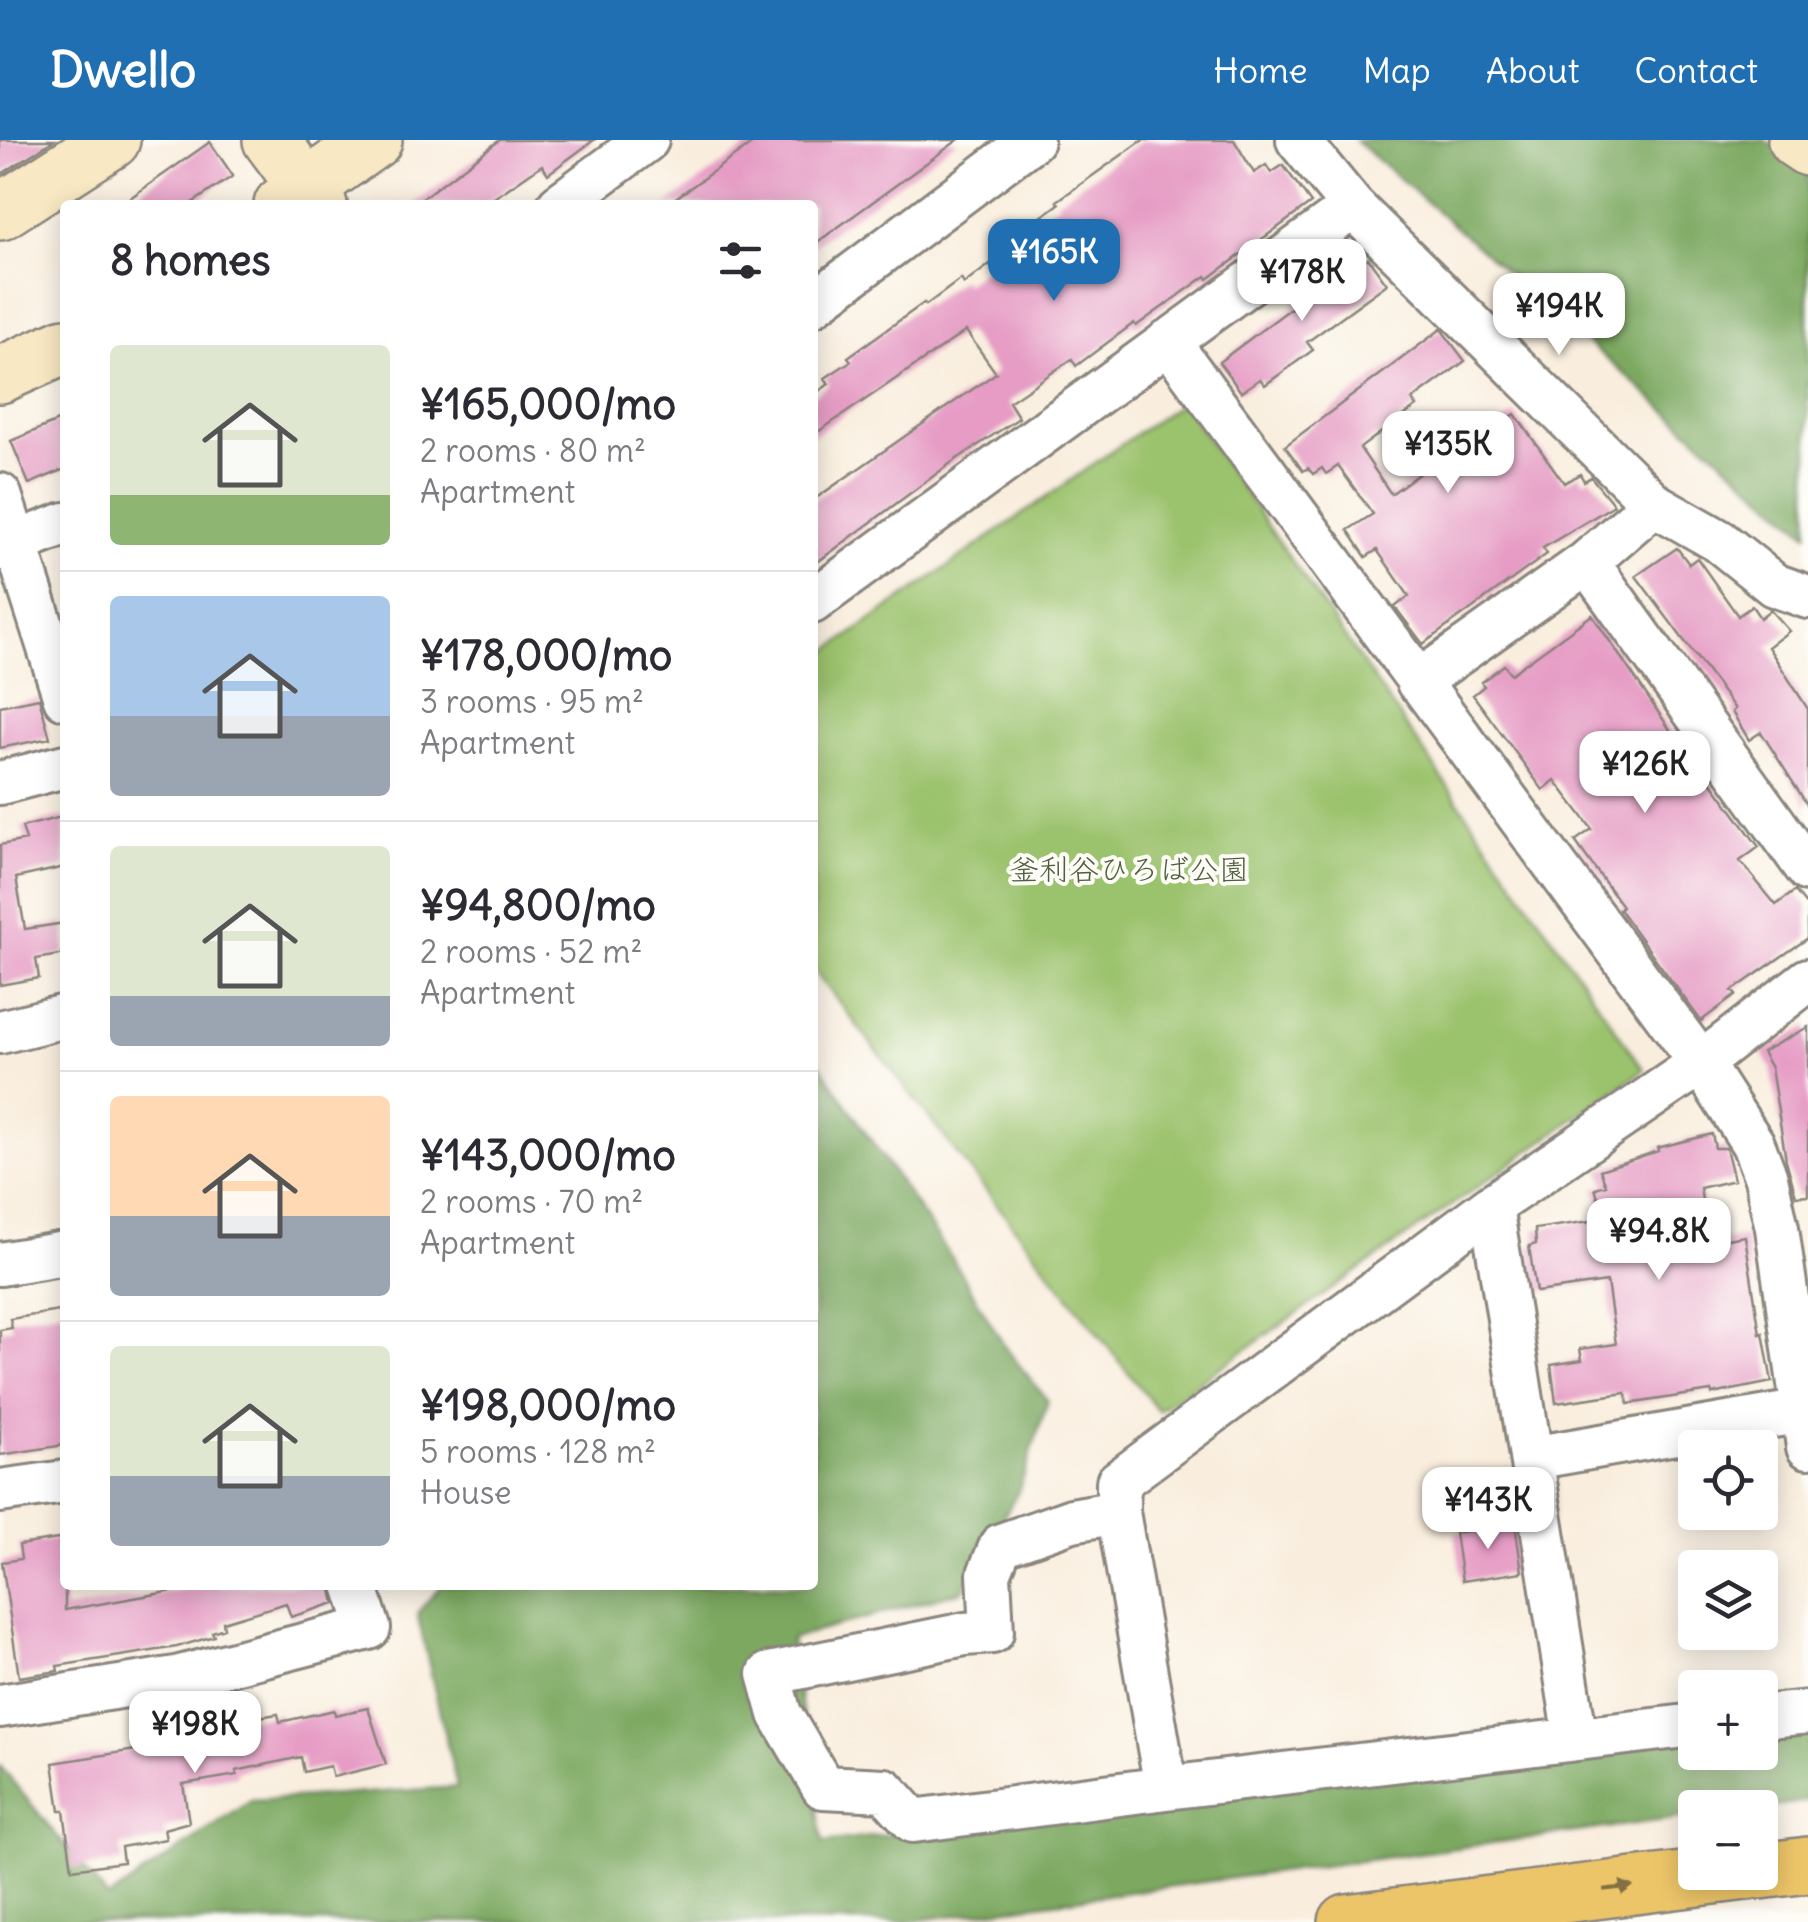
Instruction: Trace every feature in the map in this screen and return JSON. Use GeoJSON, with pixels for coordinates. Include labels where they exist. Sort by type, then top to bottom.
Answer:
{"type":"FeatureCollection","features":[{"type":"Feature","properties":{"kind":"highway"},"geometry":{"type":"LineString","coordinates":[[1778,1869],[1808,1865]]}},
{"type":"Feature","properties":{"kind":"highway"},"geometry":{"type":"LineString","coordinates":[[1347,1922],[1678,1881]]}},
{"type":"Feature","properties":{"kind":"street"},"geometry":{"type":"LineString","coordinates":[[0,212],[112,140]]}},
{"type":"Feature","properties":{"kind":"street"},"geometry":{"type":"LineString","coordinates":[[271,140],[302,200],[374,140]]}},
{"type":"Feature","properties":{"kind":"street"},"geometry":{"type":"LineString","coordinates":[[565,200],[646,140]]}},
{"type":"Feature","properties":{"kind":"street"},"geometry":{"type":"LineString","coordinates":[[818,300],[1032,140]]}},
{"type":"Feature","properties":{"kind":"street"},"geometry":{"type":"LineString","coordinates":[[1298,140],[1353,207],[1654,504],[1719,542],[1774,585],[1808,598]]}},
{"type":"Feature","properties":{"kind":"street"},"geometry":{"type":"LineString","coordinates":[[1796,140],[1808,148]]}},
{"type":"Feature","properties":{"kind":"street"},"geometry":{"type":"LineString","coordinates":[[818,598],[1353,207]]}},
{"type":"Feature","properties":{"kind":"street"},"geometry":{"type":"LineString","coordinates":[[1168,341],[1701,1062],[1753,1144],[1766,1178],[1806,1422],[1532,1458]]}},
{"type":"Feature","properties":{"kind":"street"},"geometry":{"type":"LineString","coordinates":[[0,375],[60,348]]}},
{"type":"Feature","properties":{"kind":"street"},"geometry":{"type":"LineString","coordinates":[[0,495],[8,547],[60,685]]}},
{"type":"Feature","properties":{"kind":"street"},"geometry":{"type":"LineString","coordinates":[[1418,682],[1587,562],[1654,504]]}},
{"type":"Feature","properties":{"kind":"street"},"geometry":{"type":"LineString","coordinates":[[8,547],[60,526]]}},
{"type":"Feature","properties":{"kind":"street"},"geometry":{"type":"LineString","coordinates":[[1587,562],[1808,870]]}},
{"type":"Feature","properties":{"kind":"street"},"geometry":{"type":"LineString","coordinates":[[0,783],[60,767]]}},
{"type":"Feature","properties":{"kind":"street"},"geometry":{"type":"LineString","coordinates":[[1166,1788],[1118,1512],[1118,1482],[1491,1206],[1701,1062],[1808,980]]}},
{"type":"Feature","properties":{"kind":"street"},"geometry":{"type":"LineString","coordinates":[[0,1032],[60,1017]]}},
{"type":"Feature","properties":{"kind":"street"},"geometry":{"type":"LineString","coordinates":[[1491,1206],[1576,1739]]}},
{"type":"Feature","properties":{"kind":"street"},"geometry":{"type":"LineString","coordinates":[[0,1264],[60,1254]]}},
{"type":"Feature","properties":{"kind":"street"},"geometry":{"type":"LineString","coordinates":[[0,1491],[60,1483]]}},
{"type":"Feature","properties":{"kind":"street"},"geometry":{"type":"LineString","coordinates":[[1118,1512],[1072,1520],[1001,1546],[989,1574],[992,1632],[964,1634],[770,1674],[780,1714],[824,1787],[885,1790],[914,1821],[1678,1727]]}},
{"type":"Feature","properties":{"kind":"street"},"geometry":{"type":"LineString","coordinates":[[0,1706],[176,1678],[369,1628],[357,1590]]}},
{"type":"Feature","properties":{"kind":"street"},"geometry":{"type":"LineString","coordinates":[[1778,1715],[1808,1712]]}},
{"type":"Feature","properties":{"kind":"green space"},"geometry":{"type":"Polygon","coordinates":[[[1355,140],[1763,140],[1808,164],[1808,534],[1355,140]]]}},
{"type":"Feature","properties":{"kind":"green space","name":"釜利谷ひろば公園"},"geometry":{"type":"Polygon","coordinates":[[[1182,402],[1644,1070],[1158,1411],[818,975],[818,658],[1182,402]]]}},
{"type":"Feature","properties":{"kind":"green space"},"geometry":{"type":"Polygon","coordinates":[[[818,1062],[953,1260],[1005,1347],[1048,1401],[1019,1490],[962,1591],[791,1639],[823,1843],[1678,1734],[1678,1770],[1778,1770],[1778,1721],[1808,1717],[1808,1801],[1778,1805],[1778,1790],[1678,1790],[1678,1818],[905,1922],[0,1922],[0,1766],[108,1898],[251,1801],[457,1787],[417,1613],[438,1590],[818,1590],[818,1062]]]}},
{"type":"Feature","properties":{"kind":"building"},"geometry":{"type":"Polygon","coordinates":[[[0,140],[54,140],[0,175],[0,140]]]}},
{"type":"Feature","properties":{"kind":"building"},"geometry":{"type":"Polygon","coordinates":[[[500,140],[594,140],[548,174],[542,165],[491,200],[420,200],[500,140]]]}},
{"type":"Feature","properties":{"kind":"building"},"geometry":{"type":"Polygon","coordinates":[[[757,140],[958,140],[818,242],[818,200],[673,200],[757,140]]]}},
{"type":"Feature","properties":{"kind":"building"},"geometry":{"type":"Polygon","coordinates":[[[1143,140],[1234,140],[1254,173],[1266,165],[1271,173],[1283,165],[1311,203],[1208,279],[1206,276],[1136,326],[1134,323],[1076,366],[1072,359],[1009,402],[1019,418],[818,562],[818,497],[996,373],[966,331],[818,432],[818,392],[829,384],[825,378],[924,303],[961,279],[964,284],[1019,242],[1015,236],[1059,204],[1057,201],[1143,140]]]}},
{"type":"Feature","properties":{"kind":"building"},"geometry":{"type":"Polygon","coordinates":[[[210,142],[233,176],[197,200],[127,200],[210,142]]]}},
{"type":"Feature","properties":{"kind":"building"},"geometry":{"type":"Polygon","coordinates":[[[1354,256],[1359,264],[1368,258],[1387,284],[1307,342],[1313,350],[1265,385],[1260,379],[1241,392],[1219,362],[1354,256]]]}},
{"type":"Feature","properties":{"kind":"building"},"geometry":{"type":"Polygon","coordinates":[[[1441,329],[1465,361],[1412,400],[1417,406],[1360,448],[1391,494],[1446,454],[1450,460],[1515,414],[1564,483],[1580,474],[1584,481],[1591,477],[1614,505],[1543,548],[1547,554],[1423,644],[1395,607],[1409,596],[1377,550],[1366,557],[1348,530],[1373,514],[1338,466],[1326,474],[1322,468],[1313,474],[1308,468],[1303,471],[1285,446],[1441,329]]]}},
{"type":"Feature","properties":{"kind":"building"},"geometry":{"type":"Polygon","coordinates":[[[60,420],[60,471],[29,484],[11,441],[60,420]]]}},
{"type":"Feature","properties":{"kind":"building"},"geometry":{"type":"Polygon","coordinates":[[[1677,548],[1689,564],[1697,558],[1738,616],[1752,606],[1760,618],[1770,610],[1789,631],[1768,647],[1808,709],[1808,806],[1761,732],[1749,740],[1732,712],[1735,709],[1636,576],[1677,548]]]}},
{"type":"Feature","properties":{"kind":"building"},"geometry":{"type":"Polygon","coordinates":[[[1592,615],[1688,756],[1691,754],[1759,847],[1740,861],[1776,905],[1795,891],[1808,907],[1808,938],[1732,991],[1736,995],[1701,1021],[1575,841],[1592,829],[1555,780],[1543,790],[1473,695],[1484,686],[1481,682],[1504,665],[1511,674],[1592,615]]]}},
{"type":"Feature","properties":{"kind":"building"},"geometry":{"type":"Polygon","coordinates":[[[39,698],[50,738],[0,748],[0,706],[39,698]]]}},
{"type":"Feature","properties":{"kind":"building"},"geometry":{"type":"Polygon","coordinates":[[[60,817],[60,868],[16,878],[25,929],[60,924],[60,955],[36,959],[39,978],[0,985],[0,845],[26,840],[22,827],[60,817]]]}},
{"type":"Feature","properties":{"kind":"building"},"geometry":{"type":"Polygon","coordinates":[[[1808,1027],[1808,1195],[1796,1196],[1771,1068],[1762,1052],[1808,1027]]]}},
{"type":"Feature","properties":{"kind":"building"},"geometry":{"type":"Polygon","coordinates":[[[1712,1134],[1715,1148],[1726,1148],[1734,1180],[1700,1188],[1709,1242],[1745,1236],[1760,1334],[1763,1333],[1772,1382],[1628,1404],[1626,1393],[1556,1403],[1551,1365],[1582,1360],[1580,1349],[1616,1344],[1607,1282],[1536,1292],[1529,1246],[1536,1244],[1535,1229],[1605,1219],[1595,1188],[1606,1185],[1600,1170],[1658,1151],[1657,1148],[1712,1134]]]}},
{"type":"Feature","properties":{"kind":"building"},"geometry":{"type":"Polygon","coordinates":[[[60,1311],[60,1446],[0,1455],[0,1330],[12,1328],[10,1319],[60,1311]]]}},
{"type":"Feature","properties":{"kind":"building"},"geometry":{"type":"Polygon","coordinates":[[[1515,1524],[1522,1572],[1462,1581],[1455,1533],[1515,1524]]]}},
{"type":"Feature","properties":{"kind":"building"},"geometry":{"type":"Polygon","coordinates":[[[60,1539],[60,1590],[65,1590],[65,1610],[179,1590],[332,1590],[335,1603],[291,1617],[286,1603],[223,1622],[224,1628],[212,1632],[214,1636],[177,1647],[57,1666],[58,1671],[19,1677],[2,1562],[21,1559],[19,1545],[60,1539]]]}},
{"type":"Feature","properties":{"kind":"building"},"geometry":{"type":"Polygon","coordinates":[[[368,1708],[386,1764],[333,1777],[330,1766],[304,1772],[301,1757],[236,1771],[237,1775],[183,1784],[189,1822],[164,1829],[166,1839],[121,1847],[123,1862],[72,1869],[53,1763],[199,1740],[196,1727],[278,1714],[280,1722],[334,1710],[335,1715],[368,1708]]]}}]}
